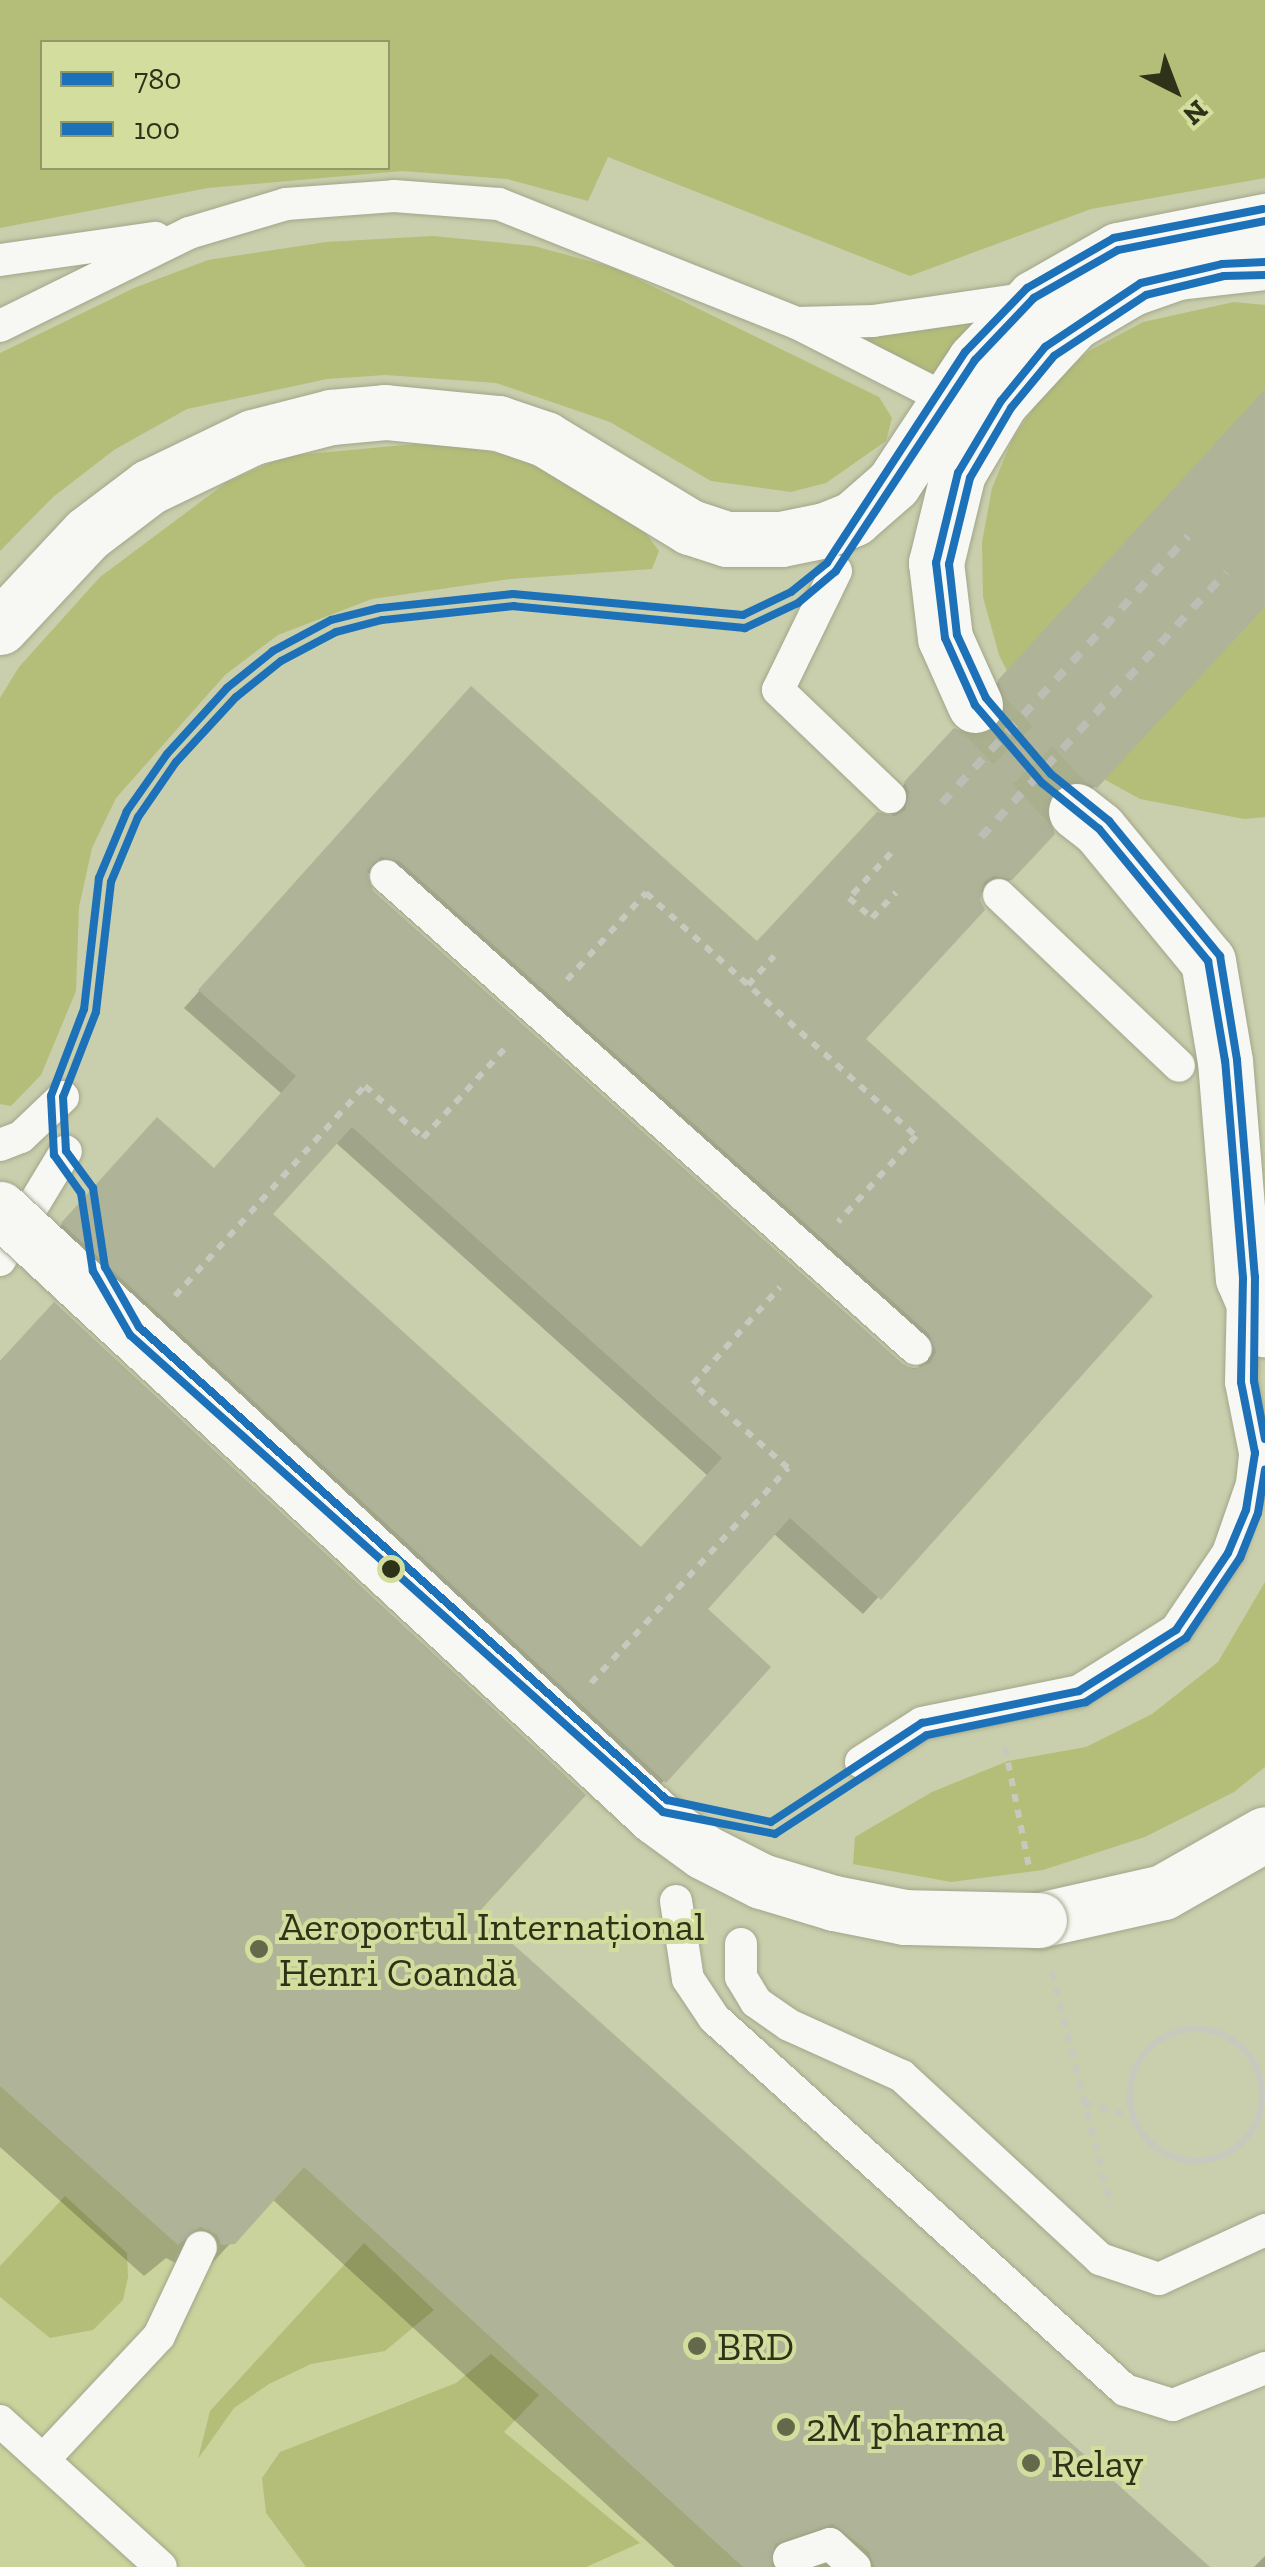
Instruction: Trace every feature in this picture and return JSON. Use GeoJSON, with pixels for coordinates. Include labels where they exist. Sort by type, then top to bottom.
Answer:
{"type":"FeatureCollection","features":[{"type":"Feature","properties":{"kind":"street"},"geometry":{"type":"LineString","coordinates":[[0,627],[87,534],[149,487],[253,437],[331,417],[385,412],[498,423],[545,439],[690,527],[728,539],[781,539],[854,518],[892,484],[948,400],[1034,298],[1118,250],[1265,220]]}},
{"type":"Feature","properties":{"kind":"street"},"geometry":{"type":"LineString","coordinates":[[975,705],[946,638],[936,563],[958,474],[1001,400],[1074,322],[1132,288],[1178,272],[1265,262]]}},
{"type":"Feature","properties":{"kind":"street"},"geometry":{"type":"LineString","coordinates":[[1076,812],[1099,829],[1208,961],[1225,1061],[1244,1278],[1265,1329]]}},
{"type":"Feature","properties":{"kind":"street"},"geometry":{"type":"LineString","coordinates":[[0,1209],[656,1817],[761,1882],[905,1917],[1040,1920],[1163,1892],[1265,1834]]}},
{"type":"Feature","properties":{"kind":"lane"},"geometry":{"type":"LineString","coordinates":[[0,260],[189,233],[286,204],[394,196],[498,204],[797,323],[948,400]]}},
{"type":"Feature","properties":{"kind":"lane"},"geometry":{"type":"LineString","coordinates":[[0,326],[189,233]]}},
{"type":"Feature","properties":{"kind":"lane"},"geometry":{"type":"LineString","coordinates":[[797,323],[873,321],[1034,298]]}},
{"type":"Feature","properties":{"kind":"lane"},"geometry":{"type":"LineString","coordinates":[[836,571],[778,690],[890,797]]}},
{"type":"Feature","properties":{"kind":"lane"},"geometry":{"type":"LineString","coordinates":[[386,876],[916,1349]]}},
{"type":"Feature","properties":{"kind":"lane"},"geometry":{"type":"LineString","coordinates":[[999,895],[1179,1066]]}},
{"type":"Feature","properties":{"kind":"lane"},"geometry":{"type":"LineString","coordinates":[[0,1144],[21,1137],[63,1097]]}},
{"type":"Feature","properties":{"kind":"lane"},"geometry":{"type":"LineString","coordinates":[[0,1260],[66,1151]]}},
{"type":"Feature","properties":{"kind":"lane"},"geometry":{"type":"LineString","coordinates":[[861,1762],[922,1723],[997,1711],[1079,1691],[1176,1630],[1228,1553],[1246,1510],[1255,1453],[1241,1382],[1244,1278]]}},
{"type":"Feature","properties":{"kind":"lane"},"geometry":{"type":"LineString","coordinates":[[676,1901],[688,1979],[714,2018],[1125,2390],[1174,2405],[1265,2368]]}},
{"type":"Feature","properties":{"kind":"lane"},"geometry":{"type":"LineString","coordinates":[[741,1944],[741,1977],[756,2002],[790,2025],[902,2076],[1100,2259],[1159,2278],[1265,2230]]}},
{"type":"Feature","properties":{"kind":"lane"},"geometry":{"type":"LineString","coordinates":[[43,2460],[159,2336],[202,2247]]}},
{"type":"Feature","properties":{"kind":"lane"},"geometry":{"type":"LineString","coordinates":[[0,2421],[161,2567]]}},
{"type":"Feature","properties":{"kind":"lane"},"geometry":{"type":"LineString","coordinates":[[789,2558],[830,2544],[856,2567]]}},
{"type":"Feature","properties":{"kind":"path"},"geometry":{"type":"LineString","coordinates":[[891,852],[850,898],[872,918],[896,892]]}},
{"type":"Feature","properties":{"kind":"path"},"geometry":{"type":"LineString","coordinates":[[168,1304],[365,1086],[423,1138],[646,893],[916,1136],[693,1384],[788,1468],[592,1682],[505,1678]]}},
{"type":"Feature","properties":{"kind":"path"},"geometry":{"type":"LineString","coordinates":[[748,985],[774,956]]}},
{"type":"Feature","properties":{"kind":"path"},"geometry":{"type":"LineString","coordinates":[[997,1711],[1040,1920],[1116,2224]]}},
{"type":"Feature","properties":{"kind":"path"},"geometry":{"type":"LineString","coordinates":[[1084,2104],[1134,2117],[1162,2152],[1191,2161],[1221,2157],[1254,2126],[1263,2080],[1236,2043],[1208,2031],[1178,2032],[1152,2047],[1134,2072],[1134,2117]]}},
{"type":"Feature","properties":{"kind":"shaded area"},"geometry":{"type":"Polygon","coordinates":[[[0,0],[1265,0],[1265,178],[1091,209],[910,276],[608,157],[588,201],[507,179],[402,171],[208,188],[0,228],[0,0]]]}},
{"type":"Feature","properties":{"kind":"shaded area"},"geometry":{"type":"Polygon","coordinates":[[[433,236],[534,246],[615,268],[879,397],[892,418],[886,441],[826,483],[791,492],[711,481],[610,422],[496,383],[386,375],[327,379],[187,409],[114,450],[53,497],[0,551],[0,353],[134,288],[208,260],[326,242],[433,236]]]}},
{"type":"Feature","properties":{"kind":"shaded area"},"geometry":{"type":"Polygon","coordinates":[[[1234,302],[1265,305],[1265,817],[1244,819],[1140,799],[1091,772],[1021,699],[999,655],[983,597],[982,542],[992,488],[1012,440],[1047,388],[1089,351],[1143,322],[1234,302]]]}},
{"type":"Feature","properties":{"kind":"shaded area"},"geometry":{"type":"Polygon","coordinates":[[[1018,305],[950,385],[838,329],[1018,305]]]}},
{"type":"Feature","properties":{"kind":"shaded area"},"geometry":{"type":"Polygon","coordinates":[[[415,444],[469,447],[551,465],[634,517],[659,551],[652,569],[510,579],[372,599],[278,635],[225,675],[116,798],[92,848],[79,907],[76,991],[41,1075],[11,1106],[0,1104],[0,698],[19,667],[100,577],[227,482],[286,456],[415,444]]]}},
{"type":"Feature","properties":{"kind":"shaded area","name":"Aeroportul Internațional Henri Coandă"},"geometry":{"type":"Polygon","coordinates":[[[46,1311],[585,1795],[479,1914],[1210,2567],[0,2567],[0,1361],[46,1311]]]}},
{"type":"Feature","properties":{"kind":"shaded area"},"geometry":{"type":"Polygon","coordinates":[[[1265,1582],[1265,1767],[1234,1792],[1145,1837],[1043,1870],[951,1882],[853,1864],[855,1837],[932,1792],[1008,1761],[1086,1747],[1152,1714],[1218,1662],[1265,1582]]]}},
{"type":"Feature","properties":{"kind":"shaded area"},"geometry":{"type":"Polygon","coordinates":[[[65,2196],[127,2253],[128,2277],[123,2300],[93,2330],[50,2338],[0,2297],[0,2266],[65,2196]]]}},
{"type":"Feature","properties":{"kind":"shaded area"},"geometry":{"type":"Polygon","coordinates":[[[364,2243],[434,2310],[385,2351],[311,2364],[269,2384],[234,2408],[198,2459],[210,2411],[364,2243]]]}},
{"type":"Feature","properties":{"kind":"shaded area"},"geometry":{"type":"Polygon","coordinates":[[[491,2354],[539,2395],[504,2432],[640,2543],[586,2567],[306,2567],[266,2513],[262,2478],[280,2452],[456,2383],[491,2354]]]}},
{"type":"Feature","properties":{"kind":"building"},"geometry":{"type":"Polygon","coordinates":[[[1265,389],[1265,607],[1097,788],[1079,780],[1052,791],[1045,808],[1055,834],[1012,880],[994,876],[984,882],[980,900],[985,910],[866,1039],[1153,1296],[881,1600],[790,1518],[708,1609],[771,1667],[666,1783],[61,1223],[157,1117],[214,1168],[296,1076],[198,990],[471,686],[757,941],[877,812],[895,816],[905,810],[909,792],[904,782],[954,728],[973,736],[1000,724],[1006,707],[998,680],[1265,389]],[[381,857],[367,871],[373,891],[903,1364],[913,1369],[930,1363],[936,1352],[929,1334],[399,861],[381,857]],[[352,1127],[273,1214],[641,1547],[722,1458],[352,1127]]]}},
{"type":"Feature","properties":{"kind":"building","name":"Aeroportul Internațional Henri Coandă"},"geometry":{"type":"Polygon","coordinates":[[[54,1302],[586,1795],[478,1913],[1210,2567],[874,2567],[869,2552],[833,2524],[775,2544],[772,2567],[743,2567],[304,2167],[235,2244],[221,2245],[217,2235],[200,2227],[178,2245],[0,2086],[0,1361],[54,1302]]]}},
{"type":"Feature","properties":{"kind":"tunnel"},"geometry":{"type":"LineString","coordinates":[[975,705],[1076,811]]}},
{"type":"Feature","properties":{"kind":"railway"},"geometry":{"type":"LineString","coordinates":[[942,803],[1188,536]]}},
{"type":"Feature","properties":{"kind":"railway"},"geometry":{"type":"LineString","coordinates":[[981,837],[1226,572]]}},
{"type":"Feature","properties":{"kind":"transit line","name":"100"},"geometry":{"type":"LineString","coordinates":[[1263,209],[1114,238],[1027,288],[965,352],[827,563],[791,592],[743,615],[513,594],[379,608],[331,620],[273,651],[227,688],[167,754],[127,811],[99,878],[84,1009],[51,1096],[54,1155],[81,1193],[93,1271],[130,1335],[663,1812],[775,1834],[927,1735],[1086,1702],[1186,1638],[1240,1558],[1258,1513],[1265,1470]]}},
{"type":"Feature","properties":{"kind":"transit line","name":"780"},"geometry":{"type":"LineString","coordinates":[[1265,221],[1118,250],[1034,298],[975,360],[836,571],[798,603],[745,628],[514,606],[382,620],[336,632],[281,661],[236,697],[176,762],[138,817],[111,882],[96,1012],[63,1097],[66,1151],[93,1188],[105,1267],[139,1327],[667,1800],[771,1822],[922,1723],[1079,1691],[1176,1630],[1228,1553],[1246,1510],[1255,1453],[1241,1382],[1243,1278],[1225,1061],[1208,961],[1099,829],[1042,783],[975,705],[945,638],[936,563],[958,473],[1001,401],[1045,347],[1141,283],[1222,264],[1265,262]]}},
{"type":"Feature","properties":{"kind":"transit line","name":"100"},"geometry":{"type":"LineString","coordinates":[[1265,275],[1224,276],[1146,295],[1054,356],[1011,408],[970,478],[949,564],[957,635],[986,698],[1051,774],[1109,821],[1220,956],[1237,1060],[1255,1277],[1254,1381],[1265,1439]]}},
{"type":"Feature","properties":{"kind":"place","name":"Aeroportul Internațional Henri Coandă"},"geometry":{"type":"Point","coordinates":[259,1949]}},
{"type":"Feature","properties":{"kind":"place","name":"BRD"},"geometry":{"type":"Point","coordinates":[697,2346]}},
{"type":"Feature","properties":{"kind":"place","name":"2M pharma"},"geometry":{"type":"Point","coordinates":[786,2427]}},
{"type":"Feature","properties":{"kind":"place","name":"Relay"},"geometry":{"type":"Point","coordinates":[1031,2463]}}]}
